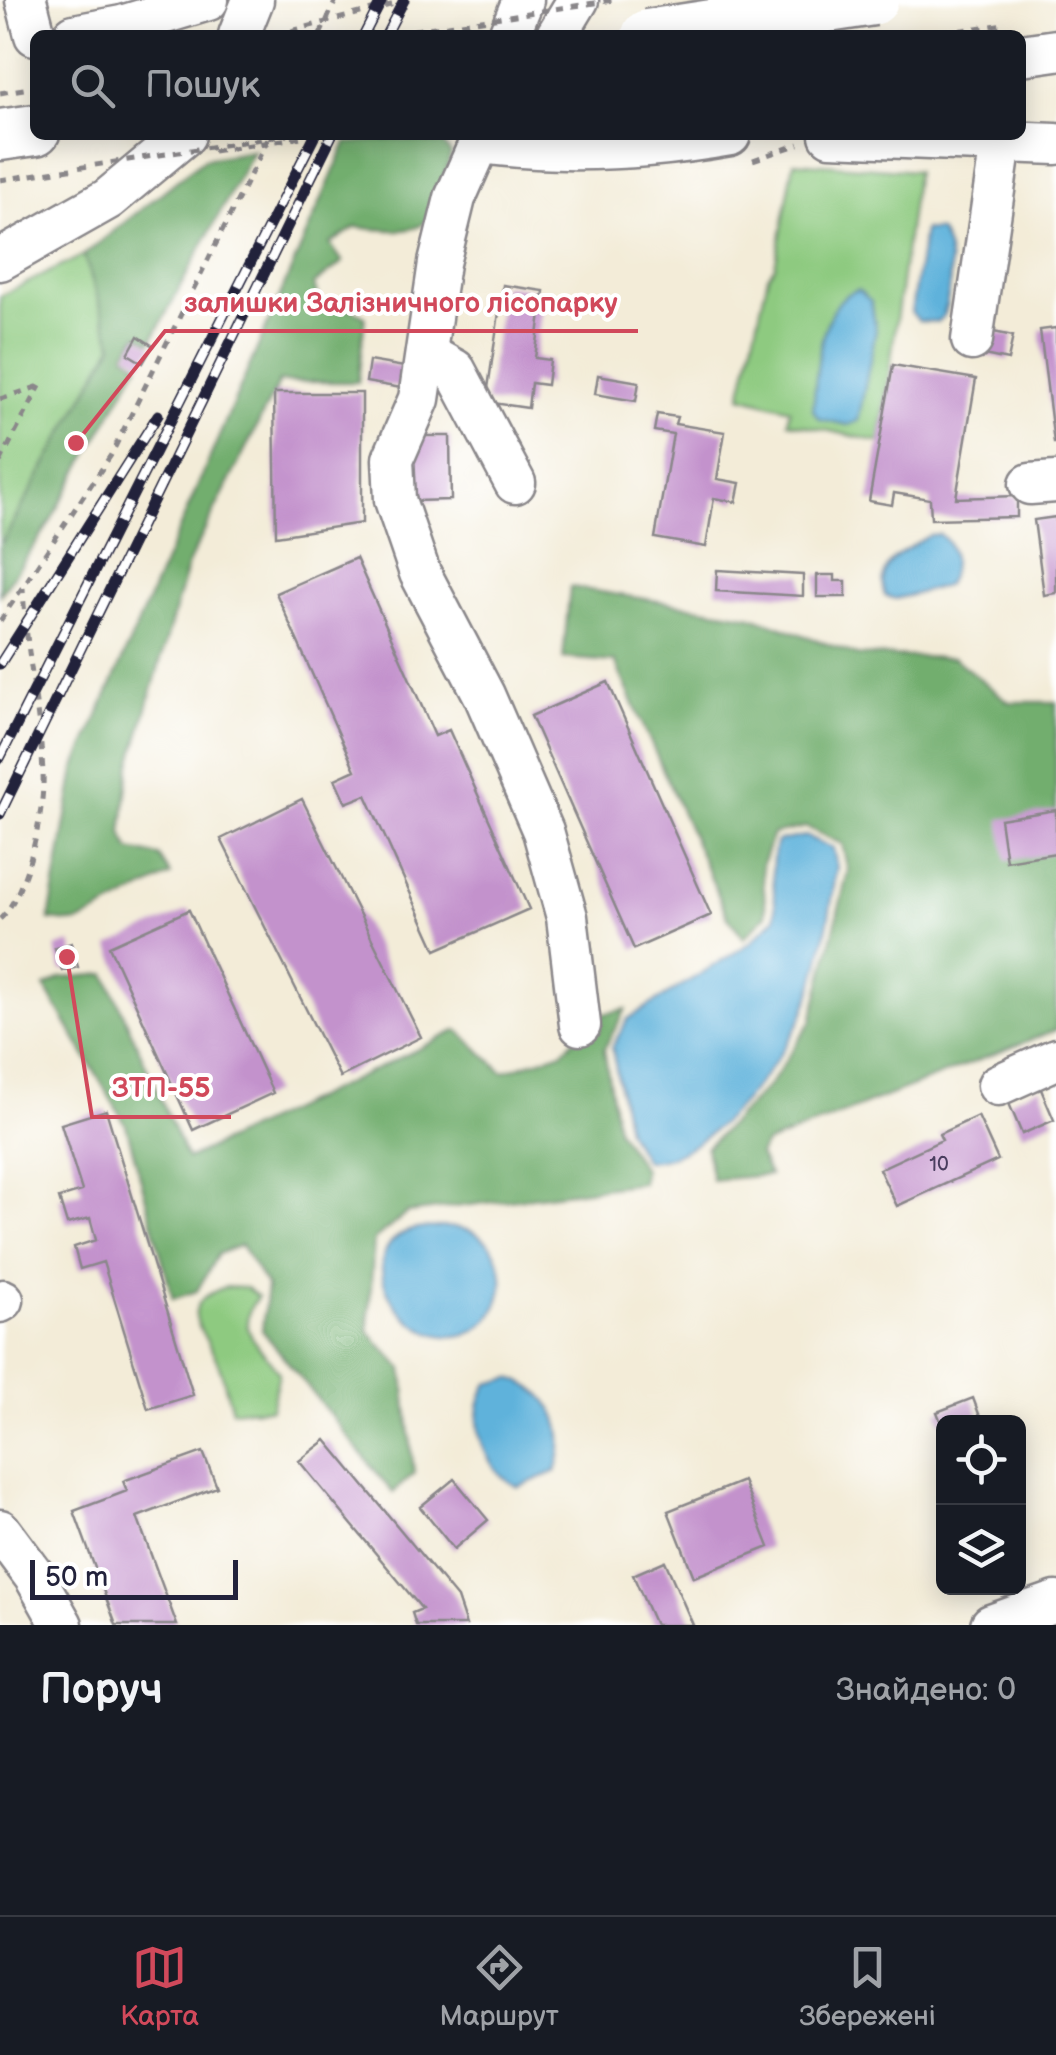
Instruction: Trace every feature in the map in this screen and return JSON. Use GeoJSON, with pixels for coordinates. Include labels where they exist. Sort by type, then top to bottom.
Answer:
{"type":"FeatureCollection","features":[{"type":"Feature","properties":{"kind":"main road"},"geometry":{"type":"LineString","coordinates":[[679,30],[873,0]]}},
{"type":"Feature","properties":{"kind":"main road"},"geometry":{"type":"LineString","coordinates":[[0,135],[30,131]]}},
{"type":"Feature","properties":{"kind":"street"},"geometry":{"type":"LineString","coordinates":[[26,0],[33,30]]}},
{"type":"Feature","properties":{"kind":"street"},"geometry":{"type":"LineString","coordinates":[[101,30],[208,0]]}},
{"type":"Feature","properties":{"kind":"street"},"geometry":{"type":"LineString","coordinates":[[203,30],[221,0]]}},
{"type":"Feature","properties":{"kind":"street"},"geometry":{"type":"LineString","coordinates":[[240,30],[252,0]]}},
{"type":"Feature","properties":{"kind":"street"},"geometry":{"type":"LineString","coordinates":[[511,30],[523,0]]}},
{"type":"Feature","properties":{"kind":"street"},"geometry":{"type":"LineString","coordinates":[[560,30],[578,0]]}},
{"type":"Feature","properties":{"kind":"street"},"geometry":{"type":"LineString","coordinates":[[0,48],[30,39]]}},
{"type":"Feature","properties":{"kind":"street"},"geometry":{"type":"LineString","coordinates":[[1026,40],[1056,50]]}},
{"type":"Feature","properties":{"kind":"street"},"geometry":{"type":"LineString","coordinates":[[108,198],[140,140]]}},
{"type":"Feature","properties":{"kind":"street"},"geometry":{"type":"LineString","coordinates":[[482,140],[455,198],[439,263],[419,400],[393,459],[399,519],[420,572],[492,712],[542,831],[566,916],[580,1025]]}},
{"type":"Feature","properties":{"kind":"street"},"geometry":{"type":"LineString","coordinates":[[487,140],[529,148],[570,140],[634,149],[696,140]]}},
{"type":"Feature","properties":{"kind":"street"},"geometry":{"type":"LineString","coordinates":[[937,140],[1056,144]]}},
{"type":"Feature","properties":{"kind":"street"},"geometry":{"type":"LineString","coordinates":[[972,340],[1001,143]]}},
{"type":"Feature","properties":{"kind":"street"},"geometry":{"type":"LineString","coordinates":[[0,260],[108,198],[189,145]]}},
{"type":"Feature","properties":{"kind":"street"},"geometry":{"type":"LineString","coordinates":[[426,354],[455,370],[515,484]]}},
{"type":"Feature","properties":{"kind":"street"},"geometry":{"type":"LineString","coordinates":[[998,1084],[1056,1059]]}},
{"type":"Feature","properties":{"kind":"street"},"geometry":{"type":"LineString","coordinates":[[0,1530],[35,1576],[62,1625]]}},
{"type":"Feature","properties":{"kind":"street"},"geometry":{"type":"LineString","coordinates":[[991,1625],[1056,1602]]}},
{"type":"Feature","properties":{"kind":"path"},"geometry":{"type":"LineString","coordinates":[[322,30],[336,0]]}},
{"type":"Feature","properties":{"kind":"path"},"geometry":{"type":"LineString","coordinates":[[295,30],[410,0]]}},
{"type":"Feature","properties":{"kind":"path"},"geometry":{"type":"LineString","coordinates":[[415,30],[614,0]]}},
{"type":"Feature","properties":{"kind":"path"},"geometry":{"type":"LineString","coordinates":[[0,93],[30,88]]}},
{"type":"Feature","properties":{"kind":"path"},"geometry":{"type":"LineString","coordinates":[[0,180],[255,140]]}},
{"type":"Feature","properties":{"kind":"path"},"geometry":{"type":"LineString","coordinates":[[0,621],[110,455],[268,140]]}},
{"type":"Feature","properties":{"kind":"path"},"geometry":{"type":"LineString","coordinates":[[189,145],[284,140]]}},
{"type":"Feature","properties":{"kind":"path"},"geometry":{"type":"LineString","coordinates":[[0,399],[40,386],[0,462]]}},
{"type":"Feature","properties":{"kind":"path"},"geometry":{"type":"LineString","coordinates":[[0,919],[12,908],[32,854],[44,776],[25,650],[23,587]]}},
{"type":"Feature","properties":{"kind":"green space"},"geometry":{"type":"Polygon","coordinates":[[[405,140],[443,144],[451,154],[439,198],[426,222],[416,228],[356,227],[330,244],[343,262],[314,284],[320,306],[351,309],[365,316],[358,382],[279,382],[188,564],[130,768],[122,833],[130,850],[159,856],[171,875],[78,923],[49,920],[75,769],[346,143],[405,140]]]}},
{"type":"Feature","properties":{"kind":"green space"},"geometry":{"type":"Polygon","coordinates":[[[253,151],[151,342],[138,334],[125,354],[139,364],[46,529],[0,595],[0,546],[113,345],[84,255],[204,159],[253,151]]]}},
{"type":"Feature","properties":{"kind":"green space"},"geometry":{"type":"Polygon","coordinates":[[[794,162],[916,171],[880,442],[788,422],[790,409],[741,396],[768,276],[775,266],[794,162]]]}},
{"type":"Feature","properties":{"kind":"green space"},"geometry":{"type":"Polygon","coordinates":[[[84,255],[113,345],[0,546],[0,296],[84,255]]]}},
{"type":"Feature","properties":{"kind":"green space"},"geometry":{"type":"Polygon","coordinates":[[[570,587],[752,616],[857,655],[954,658],[1009,702],[1056,702],[1056,1030],[765,1144],[759,1155],[769,1175],[712,1180],[706,1148],[770,1084],[812,1020],[848,871],[842,844],[806,827],[773,834],[762,865],[766,915],[744,938],[728,917],[615,662],[563,658],[570,587]]]}},
{"type":"Feature","properties":{"kind":"green space"},"geometry":{"type":"Polygon","coordinates":[[[106,974],[187,1159],[458,1030],[503,1072],[562,1052],[599,1015],[626,1009],[604,1049],[617,1129],[643,1169],[642,1183],[407,1213],[374,1240],[368,1331],[403,1369],[414,1473],[393,1493],[262,1330],[267,1287],[241,1245],[218,1254],[197,1291],[173,1299],[126,1125],[45,987],[61,978],[106,974]]]}},
{"type":"Feature","properties":{"kind":"green space"},"geometry":{"type":"Polygon","coordinates":[[[225,1287],[246,1288],[258,1297],[250,1308],[248,1328],[279,1373],[271,1409],[232,1410],[218,1363],[196,1319],[200,1302],[225,1287]]]}},
{"type":"Feature","properties":{"kind":"water"},"geometry":{"type":"Polygon","coordinates":[[[924,230],[939,231],[948,250],[946,307],[937,322],[919,321],[911,312],[924,230]]]}},
{"type":"Feature","properties":{"kind":"water"},"geometry":{"type":"Polygon","coordinates":[[[858,290],[871,301],[876,330],[858,421],[848,425],[819,419],[813,410],[818,360],[827,323],[844,297],[858,290]]]}},
{"type":"Feature","properties":{"kind":"water"},"geometry":{"type":"Polygon","coordinates":[[[939,534],[949,545],[953,558],[945,586],[896,599],[885,596],[883,575],[893,559],[930,535],[939,534]]]}},
{"type":"Feature","properties":{"kind":"water"},"geometry":{"type":"Polygon","coordinates":[[[805,836],[833,848],[837,867],[818,969],[799,1023],[754,1088],[713,1131],[690,1147],[645,1161],[627,1130],[612,1047],[628,1019],[750,943],[775,918],[772,871],[777,841],[805,836]]]}},
{"type":"Feature","properties":{"kind":"water"},"geometry":{"type":"Polygon","coordinates":[[[460,1228],[476,1234],[492,1248],[499,1262],[501,1292],[496,1306],[477,1329],[462,1335],[441,1335],[421,1328],[391,1299],[383,1280],[382,1261],[389,1245],[406,1232],[460,1228]]]}},
{"type":"Feature","properties":{"kind":"water"},"geometry":{"type":"Polygon","coordinates":[[[511,1378],[526,1384],[548,1403],[555,1414],[561,1441],[556,1471],[519,1487],[496,1470],[479,1427],[478,1412],[488,1384],[511,1378]]]}},
{"type":"Feature","properties":{"kind":"building"},"geometry":{"type":"Polygon","coordinates":[[[503,285],[544,291],[535,358],[550,360],[547,385],[531,383],[528,408],[486,402],[503,285]]]}},
{"type":"Feature","properties":{"kind":"building"},"geometry":{"type":"Polygon","coordinates":[[[1056,328],[1056,443],[1054,443],[1040,330],[1056,328]]]}},
{"type":"Feature","properties":{"kind":"building"},"geometry":{"type":"Polygon","coordinates":[[[989,331],[1013,336],[1008,360],[984,355],[989,331]]]}},
{"type":"Feature","properties":{"kind":"building"},"geometry":{"type":"Polygon","coordinates":[[[138,336],[153,346],[143,363],[128,354],[138,336]]]}},
{"type":"Feature","properties":{"kind":"building"},"geometry":{"type":"Polygon","coordinates":[[[369,361],[416,369],[413,390],[366,382],[369,361]]]}},
{"type":"Feature","properties":{"kind":"building"},"geometry":{"type":"Polygon","coordinates":[[[893,365],[976,379],[956,498],[1017,496],[1017,517],[931,519],[930,499],[894,493],[892,505],[869,501],[893,365]]]}},
{"type":"Feature","properties":{"kind":"building"},"geometry":{"type":"Polygon","coordinates":[[[598,375],[639,382],[636,401],[595,394],[598,375]]]}},
{"type":"Feature","properties":{"kind":"building"},"geometry":{"type":"Polygon","coordinates":[[[274,393],[362,393],[362,523],[276,536],[274,393]]]}},
{"type":"Feature","properties":{"kind":"building"},"geometry":{"type":"Polygon","coordinates":[[[657,414],[677,417],[675,424],[725,432],[717,479],[740,483],[736,502],[714,498],[706,547],[655,538],[673,434],[654,431],[657,414]]]}},
{"type":"Feature","properties":{"kind":"building"},"geometry":{"type":"Polygon","coordinates":[[[413,436],[450,436],[451,500],[414,501],[413,436]]]}},
{"type":"Feature","properties":{"kind":"building"},"geometry":{"type":"Polygon","coordinates":[[[1056,517],[1056,593],[1044,595],[1034,520],[1056,517]]]}},
{"type":"Feature","properties":{"kind":"building"},"geometry":{"type":"Polygon","coordinates":[[[356,558],[435,736],[449,730],[529,909],[436,950],[366,795],[346,803],[335,779],[355,770],[276,593],[356,558]]]}},
{"type":"Feature","properties":{"kind":"building"},"geometry":{"type":"Polygon","coordinates":[[[717,570],[803,575],[803,596],[716,591],[717,570]]]}},
{"type":"Feature","properties":{"kind":"building"},"geometry":{"type":"Polygon","coordinates":[[[817,575],[835,575],[835,581],[846,581],[846,597],[817,597],[817,575]]]}},
{"type":"Feature","properties":{"kind":"building"},"geometry":{"type":"Polygon","coordinates":[[[608,682],[711,915],[634,949],[531,716],[608,682]]]}},
{"type":"Feature","properties":{"kind":"building"},"geometry":{"type":"Polygon","coordinates":[[[302,799],[421,1037],[340,1077],[221,839],[302,799]]]}},
{"type":"Feature","properties":{"kind":"building"},"geometry":{"type":"Polygon","coordinates":[[[1056,810],[1056,853],[1006,861],[1000,819],[1056,810]]]}},
{"type":"Feature","properties":{"kind":"building"},"geometry":{"type":"Polygon","coordinates":[[[189,910],[273,1093],[193,1130],[109,946],[189,910]]]}},
{"type":"Feature","properties":{"kind":"building"},"geometry":{"type":"Polygon","coordinates":[[[71,943],[78,967],[62,971],[55,948],[71,943]]]}},
{"type":"Feature","properties":{"kind":"building"},"geometry":{"type":"Polygon","coordinates":[[[1040,1087],[1054,1120],[1022,1134],[1008,1101],[1040,1087]]]}},
{"type":"Feature","properties":{"kind":"building"},"geometry":{"type":"Polygon","coordinates":[[[106,1110],[193,1395],[148,1409],[103,1262],[80,1269],[74,1247],[96,1240],[90,1218],[67,1224],[59,1198],[82,1191],[61,1124],[106,1110]]]}},
{"type":"Feature","properties":{"kind":"building"},"geometry":{"type":"Polygon","coordinates":[[[978,1116],[998,1160],[897,1206],[879,1169],[942,1140],[939,1134],[978,1116]]]}},
{"type":"Feature","properties":{"kind":"building"},"geometry":{"type":"Polygon","coordinates":[[[973,1398],[979,1415],[938,1415],[937,1412],[973,1398]]]}},
{"type":"Feature","properties":{"kind":"building"},"geometry":{"type":"Polygon","coordinates":[[[326,1440],[457,1598],[466,1625],[416,1625],[412,1613],[422,1609],[299,1461],[326,1440]]]}},
{"type":"Feature","properties":{"kind":"building"},"geometry":{"type":"Polygon","coordinates":[[[203,1452],[217,1487],[137,1517],[177,1625],[116,1625],[74,1511],[127,1491],[123,1481],[203,1452]]]}},
{"type":"Feature","properties":{"kind":"building"},"geometry":{"type":"Polygon","coordinates":[[[454,1479],[488,1520],[454,1549],[420,1507],[454,1479]]]}},
{"type":"Feature","properties":{"kind":"building"},"geometry":{"type":"Polygon","coordinates":[[[743,1481],[769,1547],[694,1577],[668,1511],[743,1481]]]}},
{"type":"Feature","properties":{"kind":"building"},"geometry":{"type":"Polygon","coordinates":[[[665,1561],[693,1625],[655,1625],[633,1575],[665,1561]]]}},
{"type":"Feature","properties":{"kind":"railway"},"geometry":{"type":"LineString","coordinates":[[367,30],[382,0]]}},
{"type":"Feature","properties":{"kind":"railway"},"geometry":{"type":"LineString","coordinates":[[389,30],[404,0]]}},
{"type":"Feature","properties":{"kind":"railway"},"geometry":{"type":"LineString","coordinates":[[0,758],[312,140]]}},
{"type":"Feature","properties":{"kind":"railway"},"geometry":{"type":"LineString","coordinates":[[0,814],[330,140]]}},
{"type":"Feature","properties":{"kind":"railway"},"geometry":{"type":"LineString","coordinates":[[0,664],[158,415]]}},
{"type":"Feature","properties":{"kind":"place","name":"залишки Залізничного лісопарку"},"geometry":{"type":"Point","coordinates":[76,443]}},
{"type":"Feature","properties":{"kind":"place","name":"ЗТП-55"},"geometry":{"type":"Point","coordinates":[67,957]}}]}
